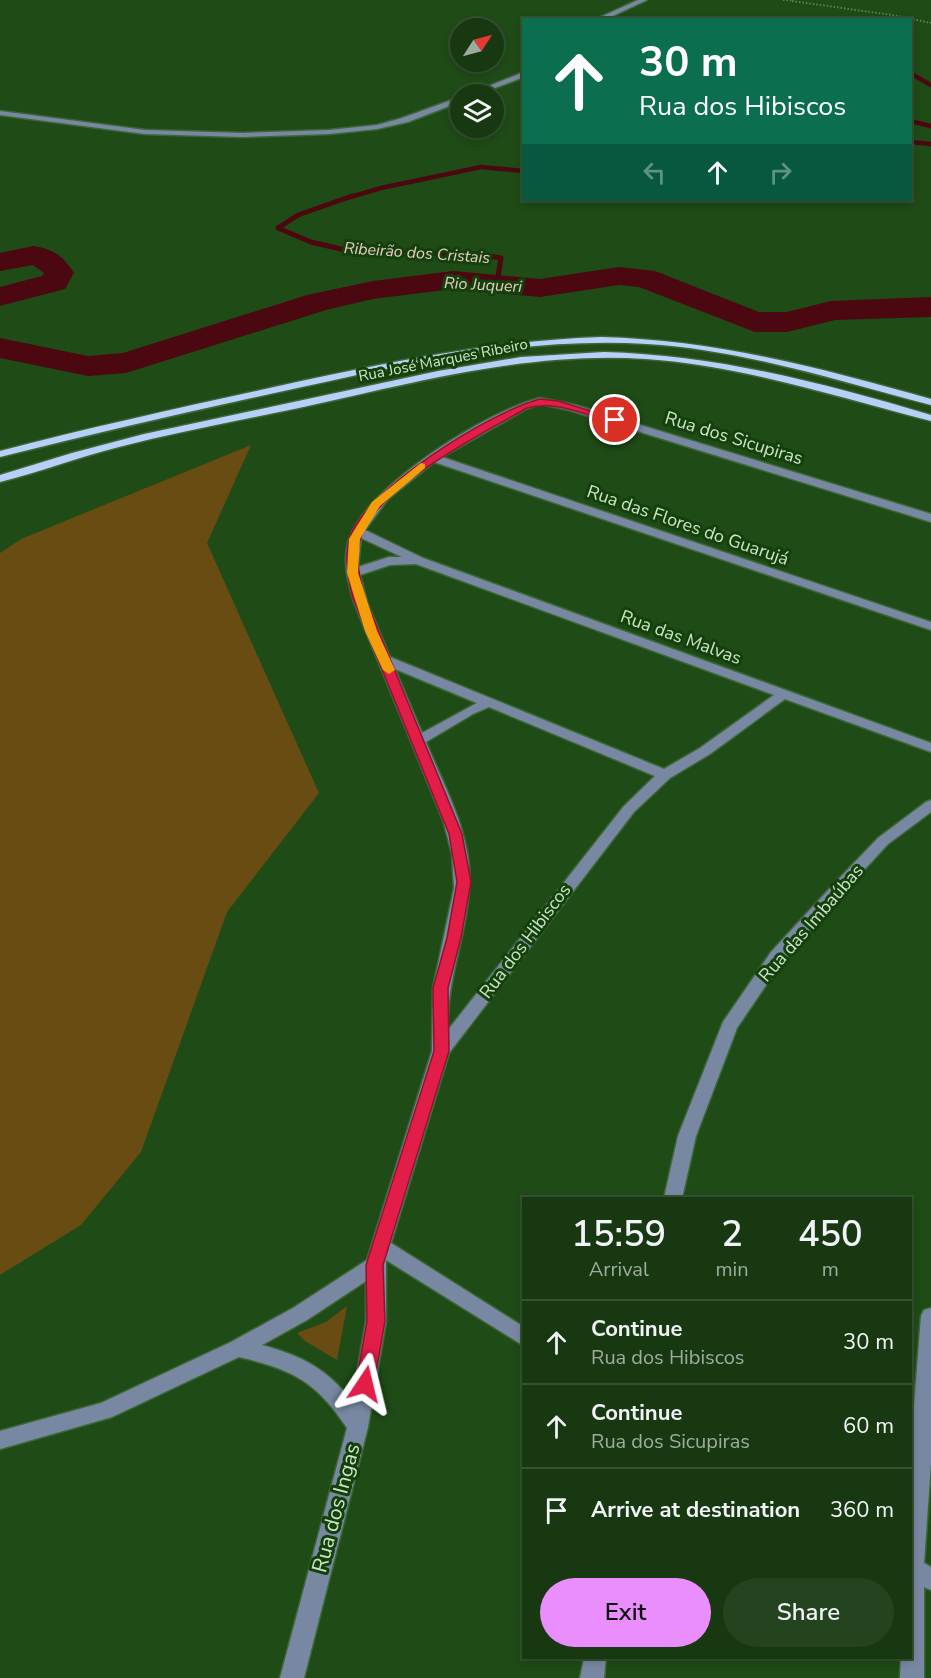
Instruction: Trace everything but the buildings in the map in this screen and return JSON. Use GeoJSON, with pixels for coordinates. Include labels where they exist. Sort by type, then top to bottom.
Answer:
{"type":"FeatureCollection","features":[{"type":"Feature","properties":{"kind":"main road","name":"Rua José Marques Ribeiro"},"geometry":{"type":"LineString","coordinates":[[0,454],[123,423],[336,376],[457,351],[534,343],[646,341],[717,349],[791,364],[931,402]]}},
{"type":"Feature","properties":{"kind":"main road","name":"Rua José Marques Ribeiro"},"geometry":{"type":"LineString","coordinates":[[0,479],[88,451],[421,378],[540,357],[644,356],[688,360],[770,376],[931,418]]}},
{"type":"Feature","properties":{"kind":"street"},"geometry":{"type":"LineString","coordinates":[[602,18],[644,0]]}},
{"type":"Feature","properties":{"kind":"street"},"geometry":{"type":"LineString","coordinates":[[498,84],[522,75]]}},
{"type":"Feature","properties":{"kind":"street"},"geometry":{"type":"LineString","coordinates":[[0,113],[145,132],[243,135],[329,132],[377,127],[405,120],[450,103]]}},
{"type":"Feature","properties":{"kind":"street","name":"Rua dos Sicupiras"},"geometry":{"type":"LineString","coordinates":[[441,1051],[441,988],[454,938],[464,882],[456,834],[371,631],[352,573],[354,539],[376,504],[394,487],[434,458],[524,406],[540,402],[554,403],[931,518]]}},
{"type":"Feature","properties":{"kind":"street","name":"Rua das Flores do Guarujá"},"geometry":{"type":"LineString","coordinates":[[434,458],[931,626]]}},
{"type":"Feature","properties":{"kind":"street","name":"Rua das Malvas"},"geometry":{"type":"LineString","coordinates":[[359,532],[419,561],[931,748]]}},
{"type":"Feature","properties":{"kind":"street","name":"Rua das Malvas"},"geometry":{"type":"LineString","coordinates":[[352,573],[388,561],[419,561]]}},
{"type":"Feature","properties":{"kind":"street"},"geometry":{"type":"LineString","coordinates":[[385,660],[665,775]]}},
{"type":"Feature","properties":{"kind":"street","name":"Rua dos Hibiscos"},"geometry":{"type":"LineString","coordinates":[[377,1256],[441,1051],[628,809],[665,775],[705,751],[784,693]]}},
{"type":"Feature","properties":{"kind":"street"},"geometry":{"type":"LineString","coordinates":[[418,741],[468,711],[490,702]]}},
{"type":"Feature","properties":{"kind":"street","name":"Rua das Imbaúbas"},"geometry":{"type":"LineString","coordinates":[[673,1197],[687,1136],[729,1026],[777,956],[836,891],[883,841],[931,805]]}},
{"type":"Feature","properties":{"kind":"street"},"geometry":{"type":"LineString","coordinates":[[0,1440],[105,1411],[238,1348],[300,1314],[377,1256],[522,1337]]}},
{"type":"Feature","properties":{"kind":"street","name":"Rua dos Ingas"},"geometry":{"type":"LineString","coordinates":[[292,1678],[358,1427],[376,1321],[377,1256]]}},
{"type":"Feature","properties":{"kind":"street"},"geometry":{"type":"LineString","coordinates":[[912,1678],[931,1316]]}},
{"type":"Feature","properties":{"kind":"street"},"geometry":{"type":"LineString","coordinates":[[238,1348],[285,1359],[306,1369],[333,1390],[358,1427]]}},
{"type":"Feature","properties":{"kind":"street"},"geometry":{"type":"LineString","coordinates":[[592,1678],[595,1659]]}},
{"type":"Feature","properties":{"kind":"path"},"geometry":{"type":"LineString","coordinates":[[783,0],[905,18]]}},
{"type":"Feature","properties":{"kind":"path"},"geometry":{"type":"LineString","coordinates":[[912,20],[931,24]]}},
{"type":"Feature","properties":{"kind":"shaded area"},"geometry":{"type":"Polygon","coordinates":[[[251,445],[207,543],[319,793],[227,912],[141,1152],[81,1225],[0,1275],[0,553],[21,539],[251,445]]]}},
{"type":"Feature","properties":{"kind":"shaded area"},"geometry":{"type":"Polygon","coordinates":[[[347,1306],[337,1360],[305,1341],[297,1333],[326,1322],[347,1306]]]}},
{"type":"Feature","properties":{"kind":"waterway","name":"Ribeirão dos Cristais"},"geometry":{"type":"LineString","coordinates":[[912,74],[931,85]]}},
{"type":"Feature","properties":{"kind":"waterway","name":"Ribeirão dos Cristais"},"geometry":{"type":"LineString","coordinates":[[912,121],[931,126]]}},
{"type":"Feature","properties":{"kind":"waterway","name":"Ribeirão dos Cristais"},"geometry":{"type":"LineString","coordinates":[[912,142],[931,144]]}},
{"type":"Feature","properties":{"kind":"waterway","name":"Ribeirão dos Cristais"},"geometry":{"type":"LineString","coordinates":[[347,198],[381,188],[481,167],[522,171]]}},
{"type":"Feature","properties":{"kind":"waterway","name":"Ribeirão dos Cristais"},"geometry":{"type":"LineString","coordinates":[[352,196],[298,215],[278,228],[311,242],[354,252],[478,254],[501,258],[497,283]]}},
{"type":"Feature","properties":{"kind":"waterway","name":"Rio Juqueri"},"geometry":{"type":"LineString","coordinates":[[0,262],[33,255],[47,259],[59,273],[54,282],[0,297]]}},
{"type":"Feature","properties":{"kind":"waterway","name":"Rio Juqueri"},"geometry":{"type":"LineString","coordinates":[[0,348],[88,366],[126,363],[318,302],[373,290],[453,280],[540,288],[619,276],[644,278],[755,322],[787,322],[812,318],[831,311],[931,307]]}},
{"type":"Feature","properties":{"kind":"slow traffic"},"geometry":{"type":"LineString","coordinates":[[389,670],[371,631],[352,573],[354,539],[376,504],[421,466]]}},
{"type":"Feature","properties":{"kind":"route"},"geometry":{"type":"LineString","coordinates":[[365,1384],[376,1321],[375,1265],[441,1051],[441,988],[454,938],[464,882],[456,834],[359,598],[352,573],[354,539],[376,504],[419,467],[524,406],[540,402],[554,403],[615,420]]}}]}
